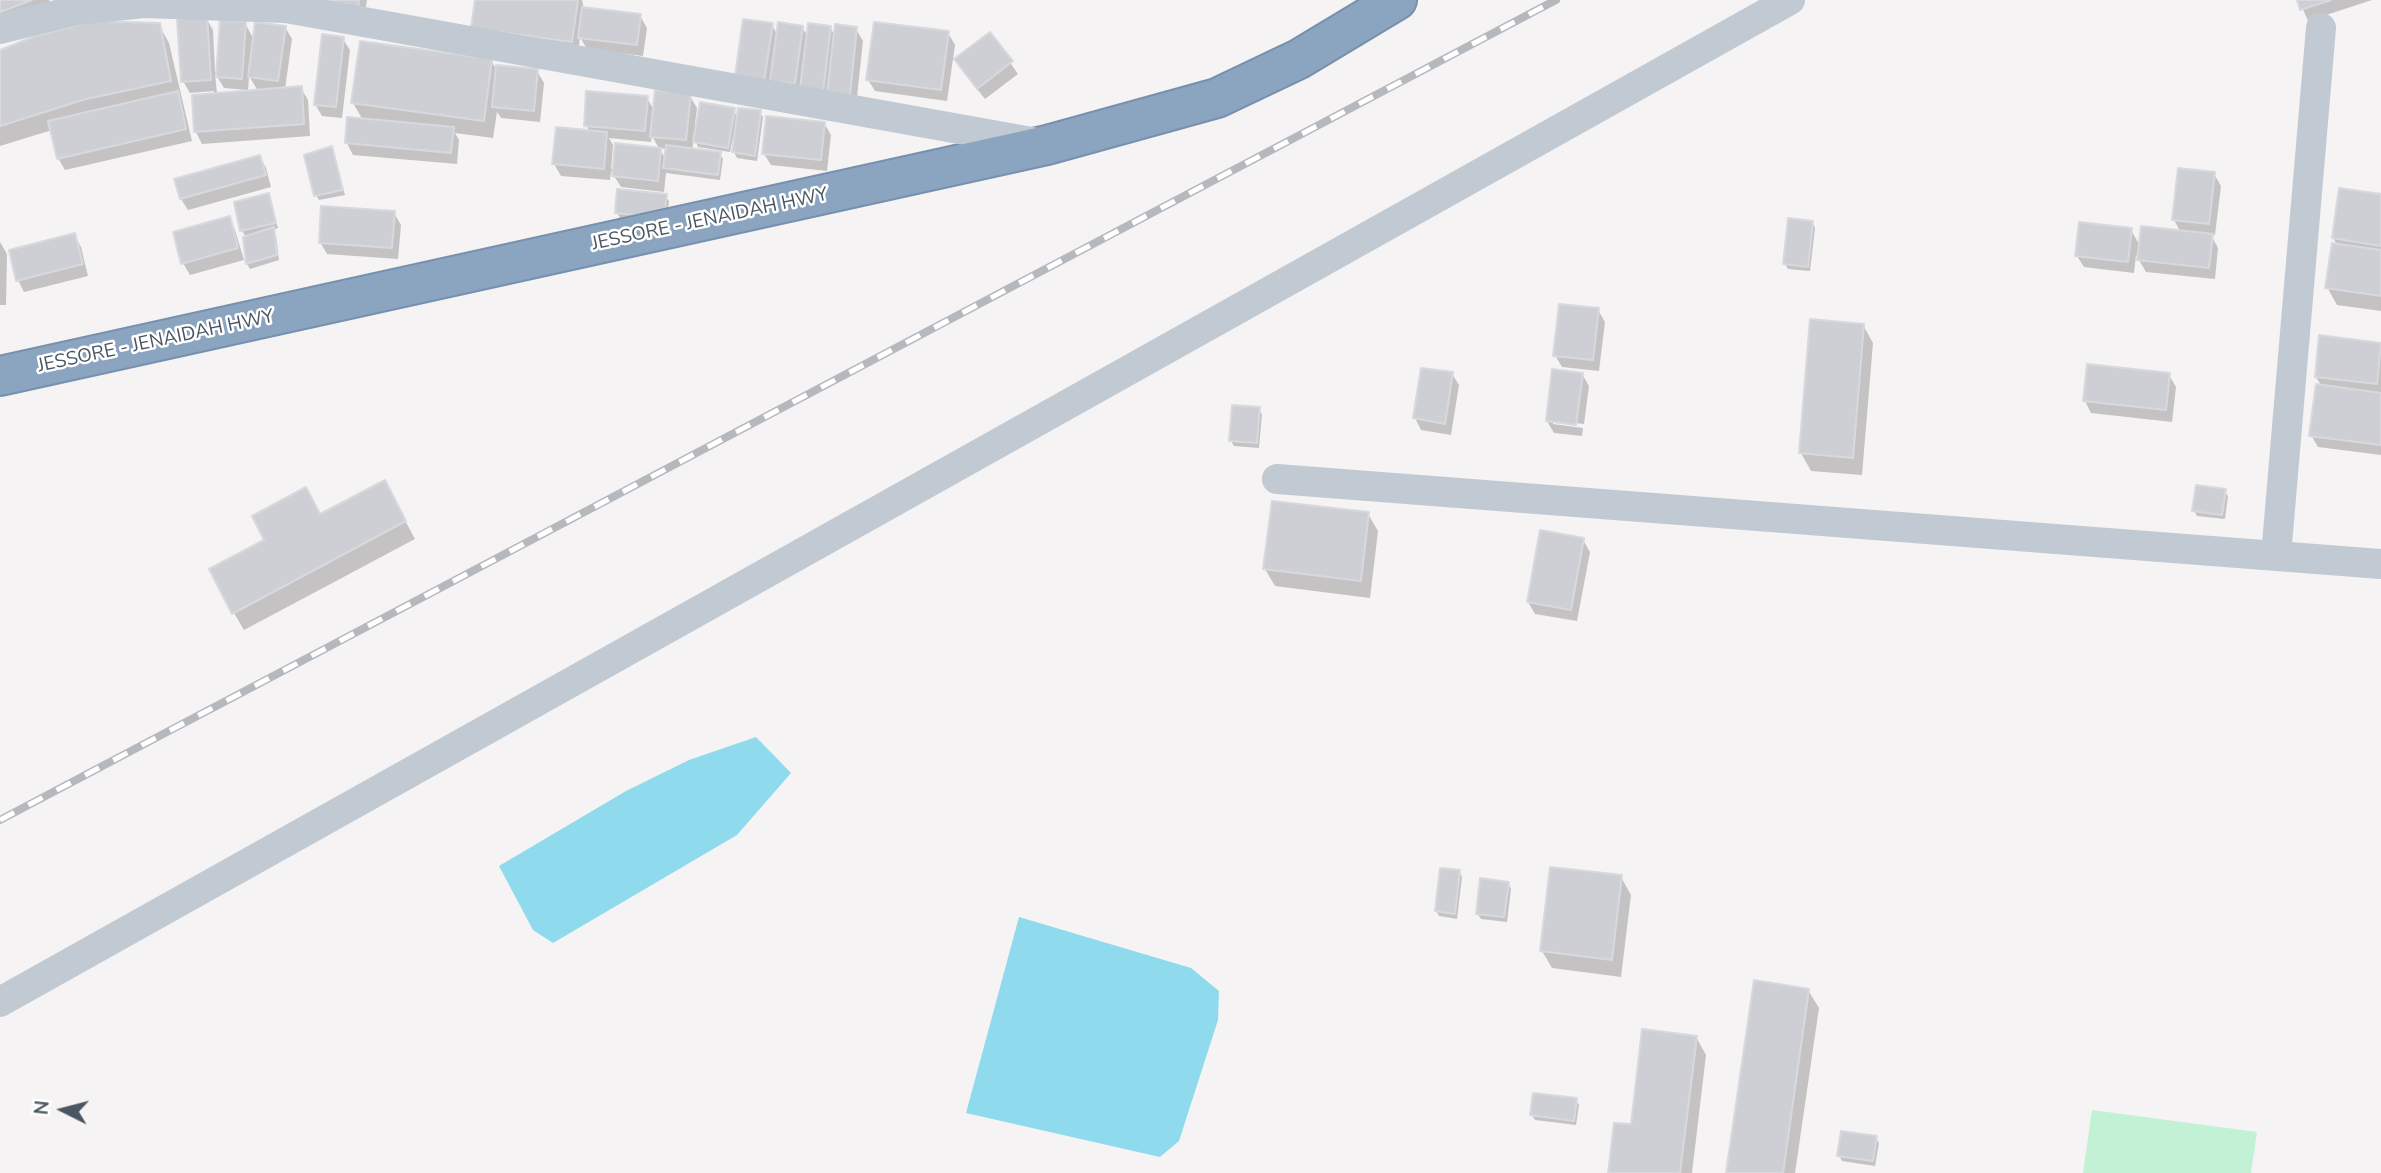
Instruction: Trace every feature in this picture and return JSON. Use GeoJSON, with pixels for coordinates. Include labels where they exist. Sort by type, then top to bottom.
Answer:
{"type":"FeatureCollection","features":[{"type":"Feature","properties":{"kind":"highway","name":"JESSORE - JENAIDAH HWY"},"geometry":{"type":"LineString","coordinates":[[0,376],[1048,145],[1217,98],[1298,58],[1397,0]]}},
{"type":"Feature","properties":{"kind":"street"},"geometry":{"type":"LineString","coordinates":[[0,1002],[1790,0]]}},
{"type":"Feature","properties":{"kind":"street"},"geometry":{"type":"LineString","coordinates":[[0,29],[77,10],[144,3],[286,8],[1048,145]]}},
{"type":"Feature","properties":{"kind":"street"},"geometry":{"type":"LineString","coordinates":[[2276,556],[2321,28]]}},
{"type":"Feature","properties":{"kind":"street"},"geometry":{"type":"LineString","coordinates":[[1277,479],[2381,564]]}},
{"type":"Feature","properties":{"kind":"green space"},"geometry":{"type":"Polygon","coordinates":[[[2092,1110],[2257,1132],[2251,1173],[2083,1173],[2092,1110]]]}},
{"type":"Feature","properties":{"kind":"water"},"geometry":{"type":"Polygon","coordinates":[[[756,737],[791,773],[737,835],[553,943],[533,930],[499,866],[626,791],[689,760],[756,737]]]}},
{"type":"Feature","properties":{"kind":"water"},"geometry":{"type":"Polygon","coordinates":[[[1019,917],[1191,968],[1219,991],[1218,1020],[1179,1141],[1160,1157],[966,1113],[1019,917]]]}},
{"type":"Feature","properties":{"kind":"building"},"geometry":{"type":"Polygon","coordinates":[[[0,0],[32,0],[0,12],[0,0]]]}},
{"type":"Feature","properties":{"kind":"building"},"geometry":{"type":"Polygon","coordinates":[[[281,0],[359,0],[358,9],[281,0]]]}},
{"type":"Feature","properties":{"kind":"building"},"geometry":{"type":"Polygon","coordinates":[[[475,0],[578,0],[572,42],[471,28],[475,0]]]}},
{"type":"Feature","properties":{"kind":"building"},"geometry":{"type":"Polygon","coordinates":[[[2297,0],[2331,0],[2300,10],[2297,0]]]}},
{"type":"Feature","properties":{"kind":"building"},"geometry":{"type":"Polygon","coordinates":[[[582,7],[641,14],[637,45],[578,38],[582,7]]]}},
{"type":"Feature","properties":{"kind":"building"},"geometry":{"type":"Polygon","coordinates":[[[207,16],[211,80],[181,82],[177,19],[207,16]]]}},
{"type":"Feature","properties":{"kind":"building"},"geometry":{"type":"Polygon","coordinates":[[[743,19],[773,23],[764,81],[735,76],[743,19]]]}},
{"type":"Feature","properties":{"kind":"building"},"geometry":{"type":"Polygon","coordinates":[[[220,20],[246,22],[242,79],[216,77],[220,20]]]}},
{"type":"Feature","properties":{"kind":"building"},"geometry":{"type":"Polygon","coordinates":[[[94,21],[160,23],[171,81],[86,99],[0,126],[0,50],[35,36],[94,21]]]}},
{"type":"Feature","properties":{"kind":"building"},"geometry":{"type":"Polygon","coordinates":[[[255,22],[286,26],[278,81],[248,77],[255,22]]]}},
{"type":"Feature","properties":{"kind":"building"},"geometry":{"type":"Polygon","coordinates":[[[778,22],[803,26],[795,84],[770,81],[778,22]]]}},
{"type":"Feature","properties":{"kind":"building"},"geometry":{"type":"Polygon","coordinates":[[[874,22],[949,31],[941,90],[866,80],[874,22]]]}},
{"type":"Feature","properties":{"kind":"building"},"geometry":{"type":"Polygon","coordinates":[[[808,23],[831,26],[823,92],[800,89],[808,23]]]}},
{"type":"Feature","properties":{"kind":"building"},"geometry":{"type":"Polygon","coordinates":[[[835,24],[857,27],[850,95],[827,93],[835,24]]]}},
{"type":"Feature","properties":{"kind":"building"},"geometry":{"type":"Polygon","coordinates":[[[990,32],[1013,61],[977,89],[954,59],[990,32]]]}},
{"type":"Feature","properties":{"kind":"building"},"geometry":{"type":"Polygon","coordinates":[[[322,34],[344,37],[336,107],[314,105],[322,34]]]}},
{"type":"Feature","properties":{"kind":"building"},"geometry":{"type":"Polygon","coordinates":[[[360,41],[492,59],[484,121],[351,103],[360,41]]]}},
{"type":"Feature","properties":{"kind":"building"},"geometry":{"type":"Polygon","coordinates":[[[496,65],[538,69],[534,111],[492,107],[496,65]]]}},
{"type":"Feature","properties":{"kind":"building"},"geometry":{"type":"Polygon","coordinates":[[[302,86],[304,124],[194,132],[192,95],[302,86]]]}},
{"type":"Feature","properties":{"kind":"building"},"geometry":{"type":"Polygon","coordinates":[[[655,90],[691,94],[686,140],[650,137],[655,90]]]}},
{"type":"Feature","properties":{"kind":"building"},"geometry":{"type":"Polygon","coordinates":[[[178,91],[186,129],[57,159],[48,121],[178,91]]]}},
{"type":"Feature","properties":{"kind":"building"},"geometry":{"type":"Polygon","coordinates":[[[586,91],[648,96],[645,131],[584,126],[586,91]]]}},
{"type":"Feature","properties":{"kind":"building"},"geometry":{"type":"Polygon","coordinates":[[[700,102],[735,108],[728,148],[693,142],[700,102]]]}},
{"type":"Feature","properties":{"kind":"building"},"geometry":{"type":"Polygon","coordinates":[[[738,108],[761,110],[755,156],[732,152],[738,108]]]}},
{"type":"Feature","properties":{"kind":"building"},"geometry":{"type":"Polygon","coordinates":[[[766,116],[825,122],[821,160],[762,154],[766,116]]]}},
{"type":"Feature","properties":{"kind":"building"},"geometry":{"type":"Polygon","coordinates":[[[347,117],[454,127],[451,153],[345,143],[347,117]]]}},
{"type":"Feature","properties":{"kind":"building"},"geometry":{"type":"Polygon","coordinates":[[[556,127],[607,132],[604,169],[552,164],[556,127]]]}},
{"type":"Feature","properties":{"kind":"building"},"geometry":{"type":"Polygon","coordinates":[[[615,143],[661,148],[658,181],[612,176],[615,143]]]}},
{"type":"Feature","properties":{"kind":"building"},"geometry":{"type":"Polygon","coordinates":[[[666,145],[721,152],[718,175],[663,168],[666,145]]]}},
{"type":"Feature","properties":{"kind":"building"},"geometry":{"type":"Polygon","coordinates":[[[332,146],[343,190],[314,196],[304,155],[332,146]]]}},
{"type":"Feature","properties":{"kind":"building"},"geometry":{"type":"Polygon","coordinates":[[[260,155],[266,175],[180,199],[174,179],[260,155]]]}},
{"type":"Feature","properties":{"kind":"building"},"geometry":{"type":"Polygon","coordinates":[[[2178,168],[2215,172],[2209,224],[2172,220],[2178,168]]]}},
{"type":"Feature","properties":{"kind":"building"},"geometry":{"type":"Polygon","coordinates":[[[2339,188],[2381,194],[2381,246],[2332,238],[2339,188]]]}},
{"type":"Feature","properties":{"kind":"building"},"geometry":{"type":"Polygon","coordinates":[[[617,189],[667,194],[664,218],[615,213],[617,189]]]}},
{"type":"Feature","properties":{"kind":"building"},"geometry":{"type":"Polygon","coordinates":[[[269,193],[276,223],[240,231],[234,202],[269,193]]]}},
{"type":"Feature","properties":{"kind":"building"},"geometry":{"type":"Polygon","coordinates":[[[321,206],[395,211],[392,248],[319,243],[321,206]]]}},
{"type":"Feature","properties":{"kind":"building"},"geometry":{"type":"Polygon","coordinates":[[[230,216],[238,248],[181,264],[173,232],[230,216]]]}},
{"type":"Feature","properties":{"kind":"building"},"geometry":{"type":"Polygon","coordinates":[[[1788,218],[1813,221],[1808,267],[1783,264],[1788,218]]]}},
{"type":"Feature","properties":{"kind":"building"},"geometry":{"type":"Polygon","coordinates":[[[2079,222],[2132,228],[2128,262],[2075,256],[2079,222]]]}},
{"type":"Feature","properties":{"kind":"building"},"geometry":{"type":"Polygon","coordinates":[[[2141,226],[2213,234],[2209,268],[2137,260],[2141,226]]]}},
{"type":"Feature","properties":{"kind":"building"},"geometry":{"type":"Polygon","coordinates":[[[274,227],[277,255],[246,264],[243,237],[274,227]]]}},
{"type":"Feature","properties":{"kind":"building"},"geometry":{"type":"Polygon","coordinates":[[[75,233],[83,264],[16,281],[9,250],[75,233]]]}},
{"type":"Feature","properties":{"kind":"building"},"geometry":{"type":"Polygon","coordinates":[[[2332,243],[2381,250],[2381,296],[2325,288],[2332,243]]]}},
{"type":"Feature","properties":{"kind":"building"},"geometry":{"type":"Polygon","coordinates":[[[1559,304],[1599,308],[1593,360],[1553,356],[1559,304]]]}},
{"type":"Feature","properties":{"kind":"building"},"geometry":{"type":"Polygon","coordinates":[[[1810,319],[1864,324],[1853,458],[1799,453],[1810,319]]]}},
{"type":"Feature","properties":{"kind":"building"},"geometry":{"type":"Polygon","coordinates":[[[2319,335],[2381,343],[2377,384],[2315,377],[2319,335]]]}},
{"type":"Feature","properties":{"kind":"building"},"geometry":{"type":"Polygon","coordinates":[[[2087,364],[2170,373],[2166,410],[2083,401],[2087,364]]]}},
{"type":"Feature","properties":{"kind":"building"},"geometry":{"type":"Polygon","coordinates":[[[1421,368],[1453,372],[1445,424],[1413,418],[1421,368]]]}},
{"type":"Feature","properties":{"kind":"building"},"geometry":{"type":"Polygon","coordinates":[[[1552,369],[1583,373],[1576,425],[1546,421],[1552,369]]]}},
{"type":"Feature","properties":{"kind":"building"},"geometry":{"type":"Polygon","coordinates":[[[2316,384],[2381,393],[2381,445],[2309,436],[2316,384]]]}},
{"type":"Feature","properties":{"kind":"building"},"geometry":{"type":"Polygon","coordinates":[[[1232,405],[1260,407],[1257,443],[1229,441],[1232,405]]]}},
{"type":"Feature","properties":{"kind":"building"},"geometry":{"type":"Polygon","coordinates":[[[385,480],[406,521],[232,614],[209,569],[264,540],[252,516],[306,487],[320,514],[385,480]]]}},
{"type":"Feature","properties":{"kind":"building"},"geometry":{"type":"Polygon","coordinates":[[[2196,485],[2226,489],[2222,515],[2192,511],[2196,485]]]}},
{"type":"Feature","properties":{"kind":"building"},"geometry":{"type":"Polygon","coordinates":[[[1272,501],[1369,512],[1361,581],[1263,569],[1272,501]]]}},
{"type":"Feature","properties":{"kind":"building"},"geometry":{"type":"Polygon","coordinates":[[[1540,530],[1584,538],[1571,610],[1527,602],[1540,530]]]}},
{"type":"Feature","properties":{"kind":"building"},"geometry":{"type":"Polygon","coordinates":[[[1550,867],[1622,875],[1612,960],[1540,951],[1550,867]]]}},
{"type":"Feature","properties":{"kind":"building"},"geometry":{"type":"Polygon","coordinates":[[[1440,868],[1460,870],[1455,914],[1435,911],[1440,868]]]}},
{"type":"Feature","properties":{"kind":"building"},"geometry":{"type":"Polygon","coordinates":[[[1480,878],[1509,882],[1504,917],[1476,914],[1480,878]]]}},
{"type":"Feature","properties":{"kind":"building"},"geometry":{"type":"Polygon","coordinates":[[[1754,980],[1809,989],[1783,1173],[1726,1173],[1754,980]]]}},
{"type":"Feature","properties":{"kind":"building"},"geometry":{"type":"Polygon","coordinates":[[[1642,1029],[1697,1036],[1680,1173],[1608,1173],[1614,1123],[1631,1124],[1642,1029]]]}},
{"type":"Feature","properties":{"kind":"building"},"geometry":{"type":"Polygon","coordinates":[[[1533,1093],[1577,1098],[1574,1121],[1530,1115],[1533,1093]]]}},
{"type":"Feature","properties":{"kind":"building"},"geometry":{"type":"Polygon","coordinates":[[[1841,1131],[1877,1136],[1873,1161],[1837,1156],[1841,1131]]]}},
{"type":"Feature","properties":{"kind":"railway"},"geometry":{"type":"LineString","coordinates":[[0,820],[1556,0]]}}]}
